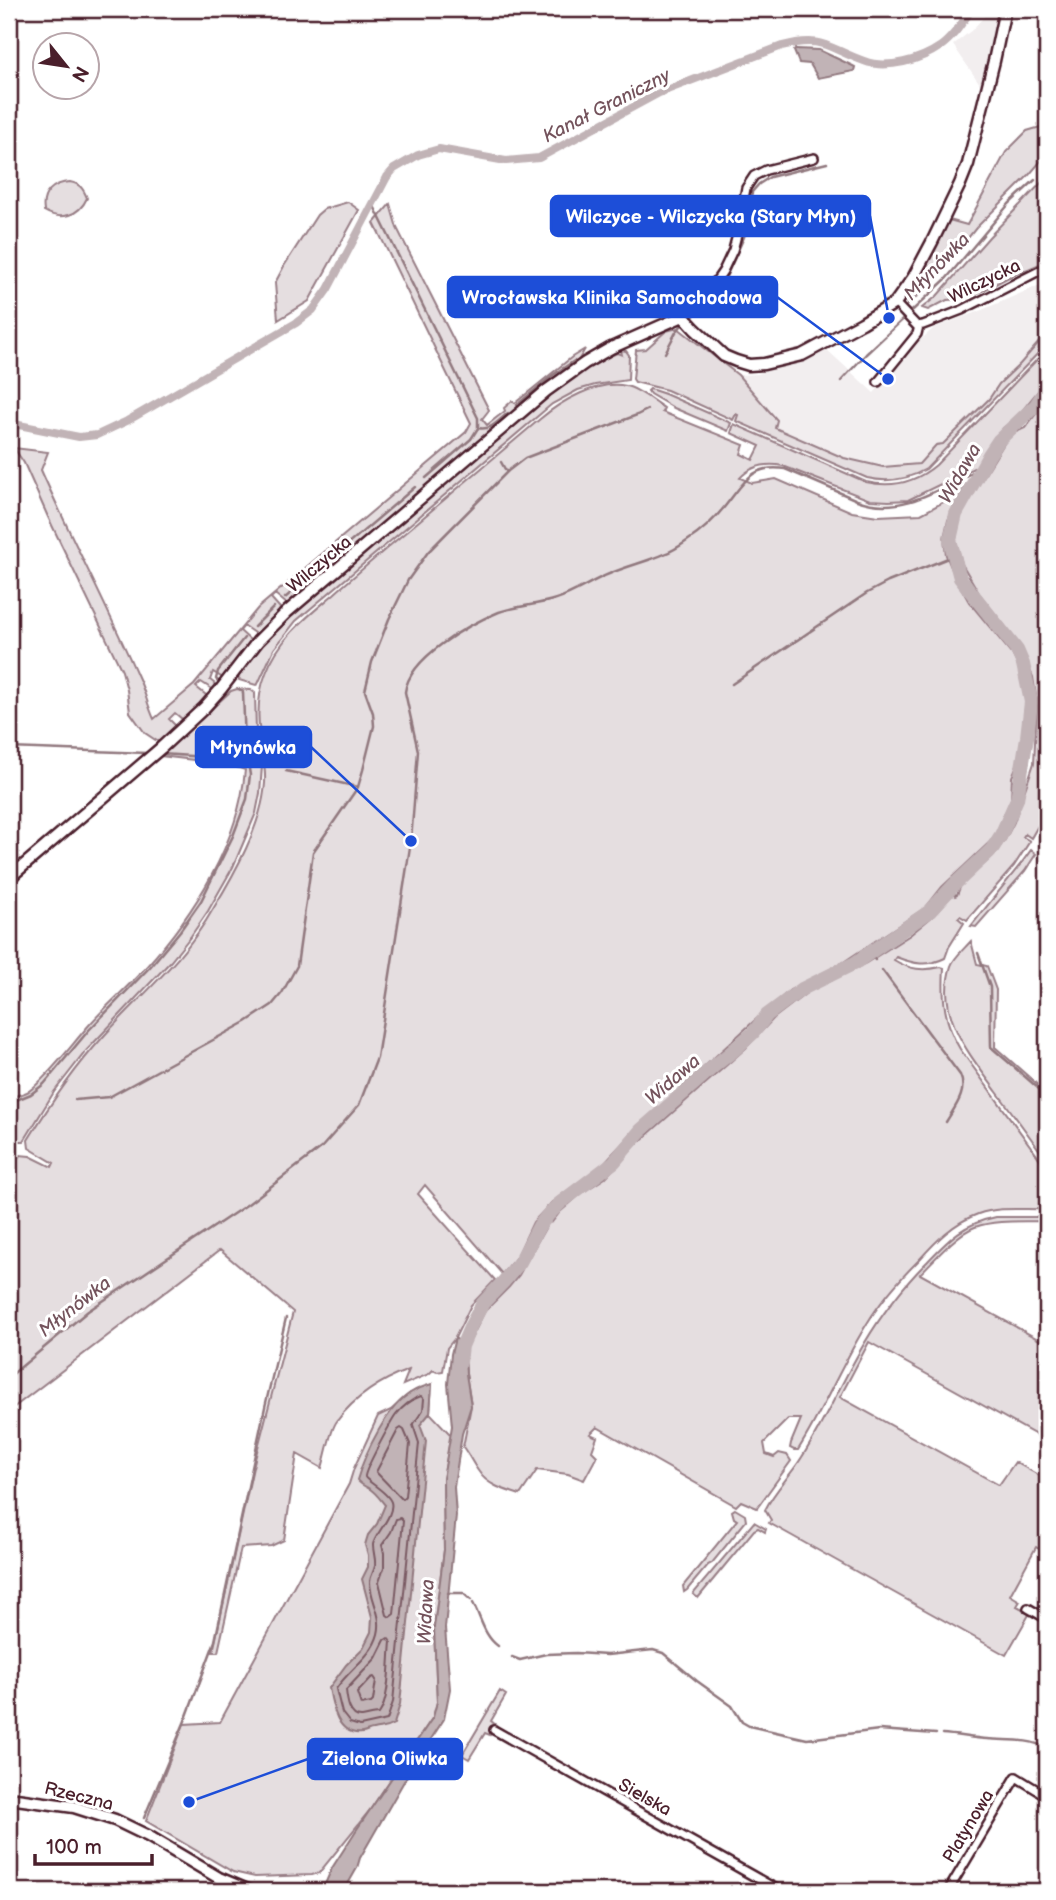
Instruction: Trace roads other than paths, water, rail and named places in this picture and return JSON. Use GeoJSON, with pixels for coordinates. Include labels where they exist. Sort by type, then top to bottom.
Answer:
{"type":"FeatureCollection","features":[{"type":"Feature","properties":{"kind":"street"},"geometry":{"type":"LineString","coordinates":[[683,316],[724,356],[749,365],[802,355],[898,306],[964,174],[1005,9]]}},
{"type":"Feature","properties":{"kind":"street","name":"Wilczycka"},"geometry":{"type":"LineString","coordinates":[[9,878],[204,708],[258,640],[287,612],[537,399],[596,356],[683,316],[712,287],[728,261],[749,181],[760,172],[814,158]]}},
{"type":"Feature","properties":{"kind":"street","name":"Wilczycka"},"geometry":{"type":"LineString","coordinates":[[916,324],[932,323],[962,310],[1047,267]]}},
{"type":"Feature","properties":{"kind":"street"},"geometry":{"type":"LineString","coordinates":[[878,382],[917,334],[916,324],[898,306]]}},
{"type":"Feature","properties":{"kind":"street"},"geometry":{"type":"LineString","coordinates":[[1028,1608],[1047,1619]]}},
{"type":"Feature","properties":{"kind":"street","name":"Sielska"},"geometry":{"type":"LineString","coordinates":[[494,1730],[780,1891]]}},
{"type":"Feature","properties":{"kind":"street","name":"Platynowa"},"geometry":{"type":"LineString","coordinates":[[948,1891],[1016,1777],[1047,1796]]}},
{"type":"Feature","properties":{"kind":"street","name":"Rzeczna"},"geometry":{"type":"LineString","coordinates":[[9,1798],[74,1807],[115,1820],[148,1836],[199,1867],[250,1891]]}},
{"type":"Feature","properties":{"kind":"water"},"geometry":{"type":"Polygon","coordinates":[[[819,50],[855,67],[854,71],[818,78],[810,64],[799,63],[794,51],[819,50]]]}},
{"type":"Feature","properties":{"kind":"water"},"geometry":{"type":"Polygon","coordinates":[[[455,1338],[467,1347],[466,1374],[471,1406],[462,1434],[454,1487],[456,1516],[445,1628],[450,1689],[444,1719],[407,1776],[344,1891],[322,1891],[332,1868],[433,1717],[437,1702],[434,1627],[444,1550],[443,1479],[452,1426],[448,1384],[455,1338]]]}},
{"type":"Feature","properties":{"kind":"water"},"geometry":{"type":"Polygon","coordinates":[[[432,1384],[430,1413],[420,1425],[426,1441],[400,1704],[394,1724],[386,1728],[354,1733],[341,1725],[337,1718],[329,1688],[363,1648],[371,1632],[372,1617],[362,1579],[368,1567],[365,1545],[385,1505],[374,1492],[357,1480],[371,1444],[394,1408],[412,1392],[432,1384]]]}},
{"type":"Feature","properties":{"kind":"waterway","name":"Kanał Graniczny"},"geometry":{"type":"LineString","coordinates":[[9,423],[79,437],[97,435],[127,421],[296,323],[313,310],[328,289],[387,177],[394,169],[418,155],[439,149],[506,161],[539,158],[659,93],[796,43],[824,44],[873,64],[904,62],[924,56],[941,46],[954,34],[972,9]]}},
{"type":"Feature","properties":{"kind":"waterway"},"geometry":{"type":"LineString","coordinates":[[691,319],[725,279],[744,237],[752,192],[770,177],[827,163]]}},
{"type":"Feature","properties":{"kind":"waterway","name":"Młynówka"},"geometry":{"type":"LineString","coordinates":[[841,381],[946,279],[1009,204],[1035,180]]}},
{"type":"Feature","properties":{"kind":"waterway"},"geometry":{"type":"LineString","coordinates":[[373,204],[478,418],[478,428],[471,439],[426,478]]}},
{"type":"Feature","properties":{"kind":"waterway"},"geometry":{"type":"LineString","coordinates":[[665,353],[682,325]]}},
{"type":"Feature","properties":{"kind":"waterway"},"geometry":{"type":"LineString","coordinates":[[517,405],[574,361]]}},
{"type":"Feature","properties":{"kind":"waterway","name":"Widawa"},"geometry":{"type":"LineString","coordinates":[[460,1362],[462,1346],[483,1303],[520,1262],[539,1226],[560,1203],[614,1162],[641,1130],[753,1033],[767,1015],[802,989],[855,963],[930,911],[992,849],[1001,835],[1017,799],[1031,702],[1023,664],[1017,650],[960,578],[950,540],[956,514],[989,455],[999,440],[1036,405],[1047,388]]}},
{"type":"Feature","properties":{"kind":"waterway"},"geometry":{"type":"LineString","coordinates":[[75,1100],[109,1097],[246,1022],[272,1005],[282,993],[297,966],[313,852],[358,787],[374,726],[373,713],[365,691],[372,662],[408,580],[428,552],[508,471],[525,458],[647,410]]}},
{"type":"Feature","properties":{"kind":"waterway"},"geometry":{"type":"LineString","coordinates":[[478,428],[491,427],[508,413]]}},
{"type":"Feature","properties":{"kind":"waterway"},"geometry":{"type":"LineString","coordinates":[[501,462],[506,471]]}},
{"type":"Feature","properties":{"kind":"waterway","name":"Młynówka"},"geometry":{"type":"LineString","coordinates":[[9,1377],[88,1311],[248,1204],[321,1148],[359,1105],[377,1058],[411,841],[418,751],[405,692],[409,679],[429,655],[457,634],[499,612],[556,599],[609,574],[673,550],[703,529],[750,477],[764,469],[785,469],[857,500],[890,505],[921,498],[981,468]]}},
{"type":"Feature","properties":{"kind":"waterway"},"geometry":{"type":"LineString","coordinates":[[285,598],[415,487]]}},
{"type":"Feature","properties":{"kind":"waterway"},"geometry":{"type":"LineString","coordinates":[[732,684],[867,593],[953,556]]}},
{"type":"Feature","properties":{"kind":"waterway"},"geometry":{"type":"LineString","coordinates":[[254,627],[274,607]]}},
{"type":"Feature","properties":{"kind":"waterway"},"geometry":{"type":"LineString","coordinates":[[218,681],[218,671],[244,638]]}},
{"type":"Feature","properties":{"kind":"waterway"},"geometry":{"type":"LineString","coordinates":[[9,1103],[31,1094],[44,1084],[89,1030],[150,967],[201,901],[233,836],[247,799],[250,775],[245,744],[243,692],[239,689]]}},
{"type":"Feature","properties":{"kind":"waterway"},"geometry":{"type":"LineString","coordinates":[[9,748],[147,753]]}},
{"type":"Feature","properties":{"kind":"waterway"},"geometry":{"type":"LineString","coordinates":[[162,754],[248,762]]}},
{"type":"Feature","properties":{"kind":"waterway"},"geometry":{"type":"LineString","coordinates":[[286,771],[358,787]]}},
{"type":"Feature","properties":{"kind":"waterway"},"geometry":{"type":"LineString","coordinates":[[952,887],[956,895]]}},
{"type":"Feature","properties":{"kind":"waterway"},"geometry":{"type":"LineString","coordinates":[[870,953],[875,960]]}},
{"type":"Feature","properties":{"kind":"waterway"},"geometry":{"type":"LineString","coordinates":[[978,953],[990,987],[991,1047],[1047,1096]]}},
{"type":"Feature","properties":{"kind":"waterway"},"geometry":{"type":"LineString","coordinates":[[882,970],[960,1075],[961,1093],[946,1122]]}},
{"type":"Feature","properties":{"kind":"waterway"},"geometry":{"type":"LineString","coordinates":[[144,1818],[215,1641],[286,1318]]}},
{"type":"Feature","properties":{"kind":"waterway"},"geometry":{"type":"LineString","coordinates":[[448,1593],[463,1593],[471,1600]]}},
{"type":"Feature","properties":{"kind":"waterway"},"geometry":{"type":"LineString","coordinates":[[473,1603],[486,1632],[498,1646]]}},
{"type":"Feature","properties":{"kind":"waterway"},"geometry":{"type":"LineString","coordinates":[[512,1657],[520,1660],[546,1654],[607,1655],[653,1650],[663,1653],[732,1706],[742,1722],[749,1726],[807,1739],[879,1730],[936,1734]]}},
{"type":"Feature","properties":{"kind":"waterway"},"geometry":{"type":"LineString","coordinates":[[942,1734],[1025,1741],[1047,1748]]}},
{"type":"Feature","properties":{"kind":"place","name":"Wilczyce - Wilczycka (Stary Młyn)"},"geometry":{"type":"Point","coordinates":[889,318]}},
{"type":"Feature","properties":{"kind":"place","name":"Wrocławska Klinika Samochodowa"},"geometry":{"type":"Point","coordinates":[888,379]}},
{"type":"Feature","properties":{"kind":"place","name":"Młynówka"},"geometry":{"type":"Point","coordinates":[411,841]}},
{"type":"Feature","properties":{"kind":"place","name":"Zielona Oliwka"},"geometry":{"type":"Point","coordinates":[189,1802]}}]}
